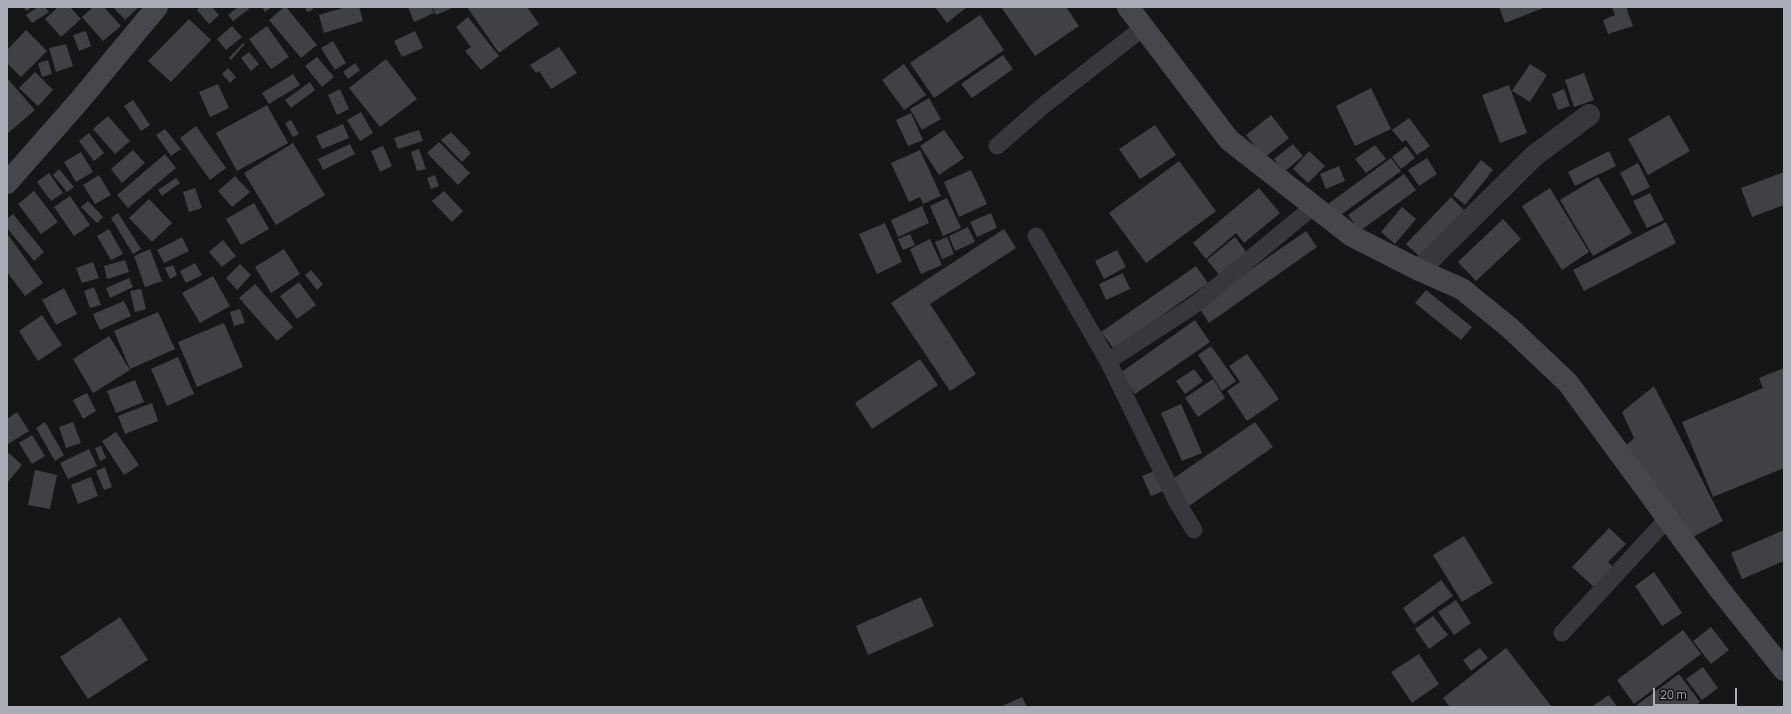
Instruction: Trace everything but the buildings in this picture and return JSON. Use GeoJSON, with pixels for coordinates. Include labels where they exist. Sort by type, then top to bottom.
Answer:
{"type":"FeatureCollection","features":[{"type":"Feature","properties":{"kind":"main road"},"geometry":{"type":"LineString","coordinates":[[7,183],[80,100],[157,7]]}},
{"type":"Feature","properties":{"kind":"main road"},"geometry":{"type":"LineString","coordinates":[[1128,7],[1229,140],[1352,236],[1419,270],[1462,289],[1510,328],[1568,383],[1720,590],[1784,670]]}},
{"type":"Feature","properties":{"kind":"street"},"geometry":{"type":"LineString","coordinates":[[1419,270],[1534,156],[1589,115]]}},
{"type":"Feature","properties":{"kind":"lane"},"geometry":{"type":"LineString","coordinates":[[997,146],[1044,105],[1144,28]]}},
{"type":"Feature","properties":{"kind":"lane"},"geometry":{"type":"LineString","coordinates":[[1108,361],[1193,306],[1314,206]]}},
{"type":"Feature","properties":{"kind":"lane"},"geometry":{"type":"LineString","coordinates":[[1036,236],[1108,361],[1177,502],[1194,530]]}},
{"type":"Feature","properties":{"kind":"lane"},"geometry":{"type":"LineString","coordinates":[[1562,633],[1668,518]]}}]}
